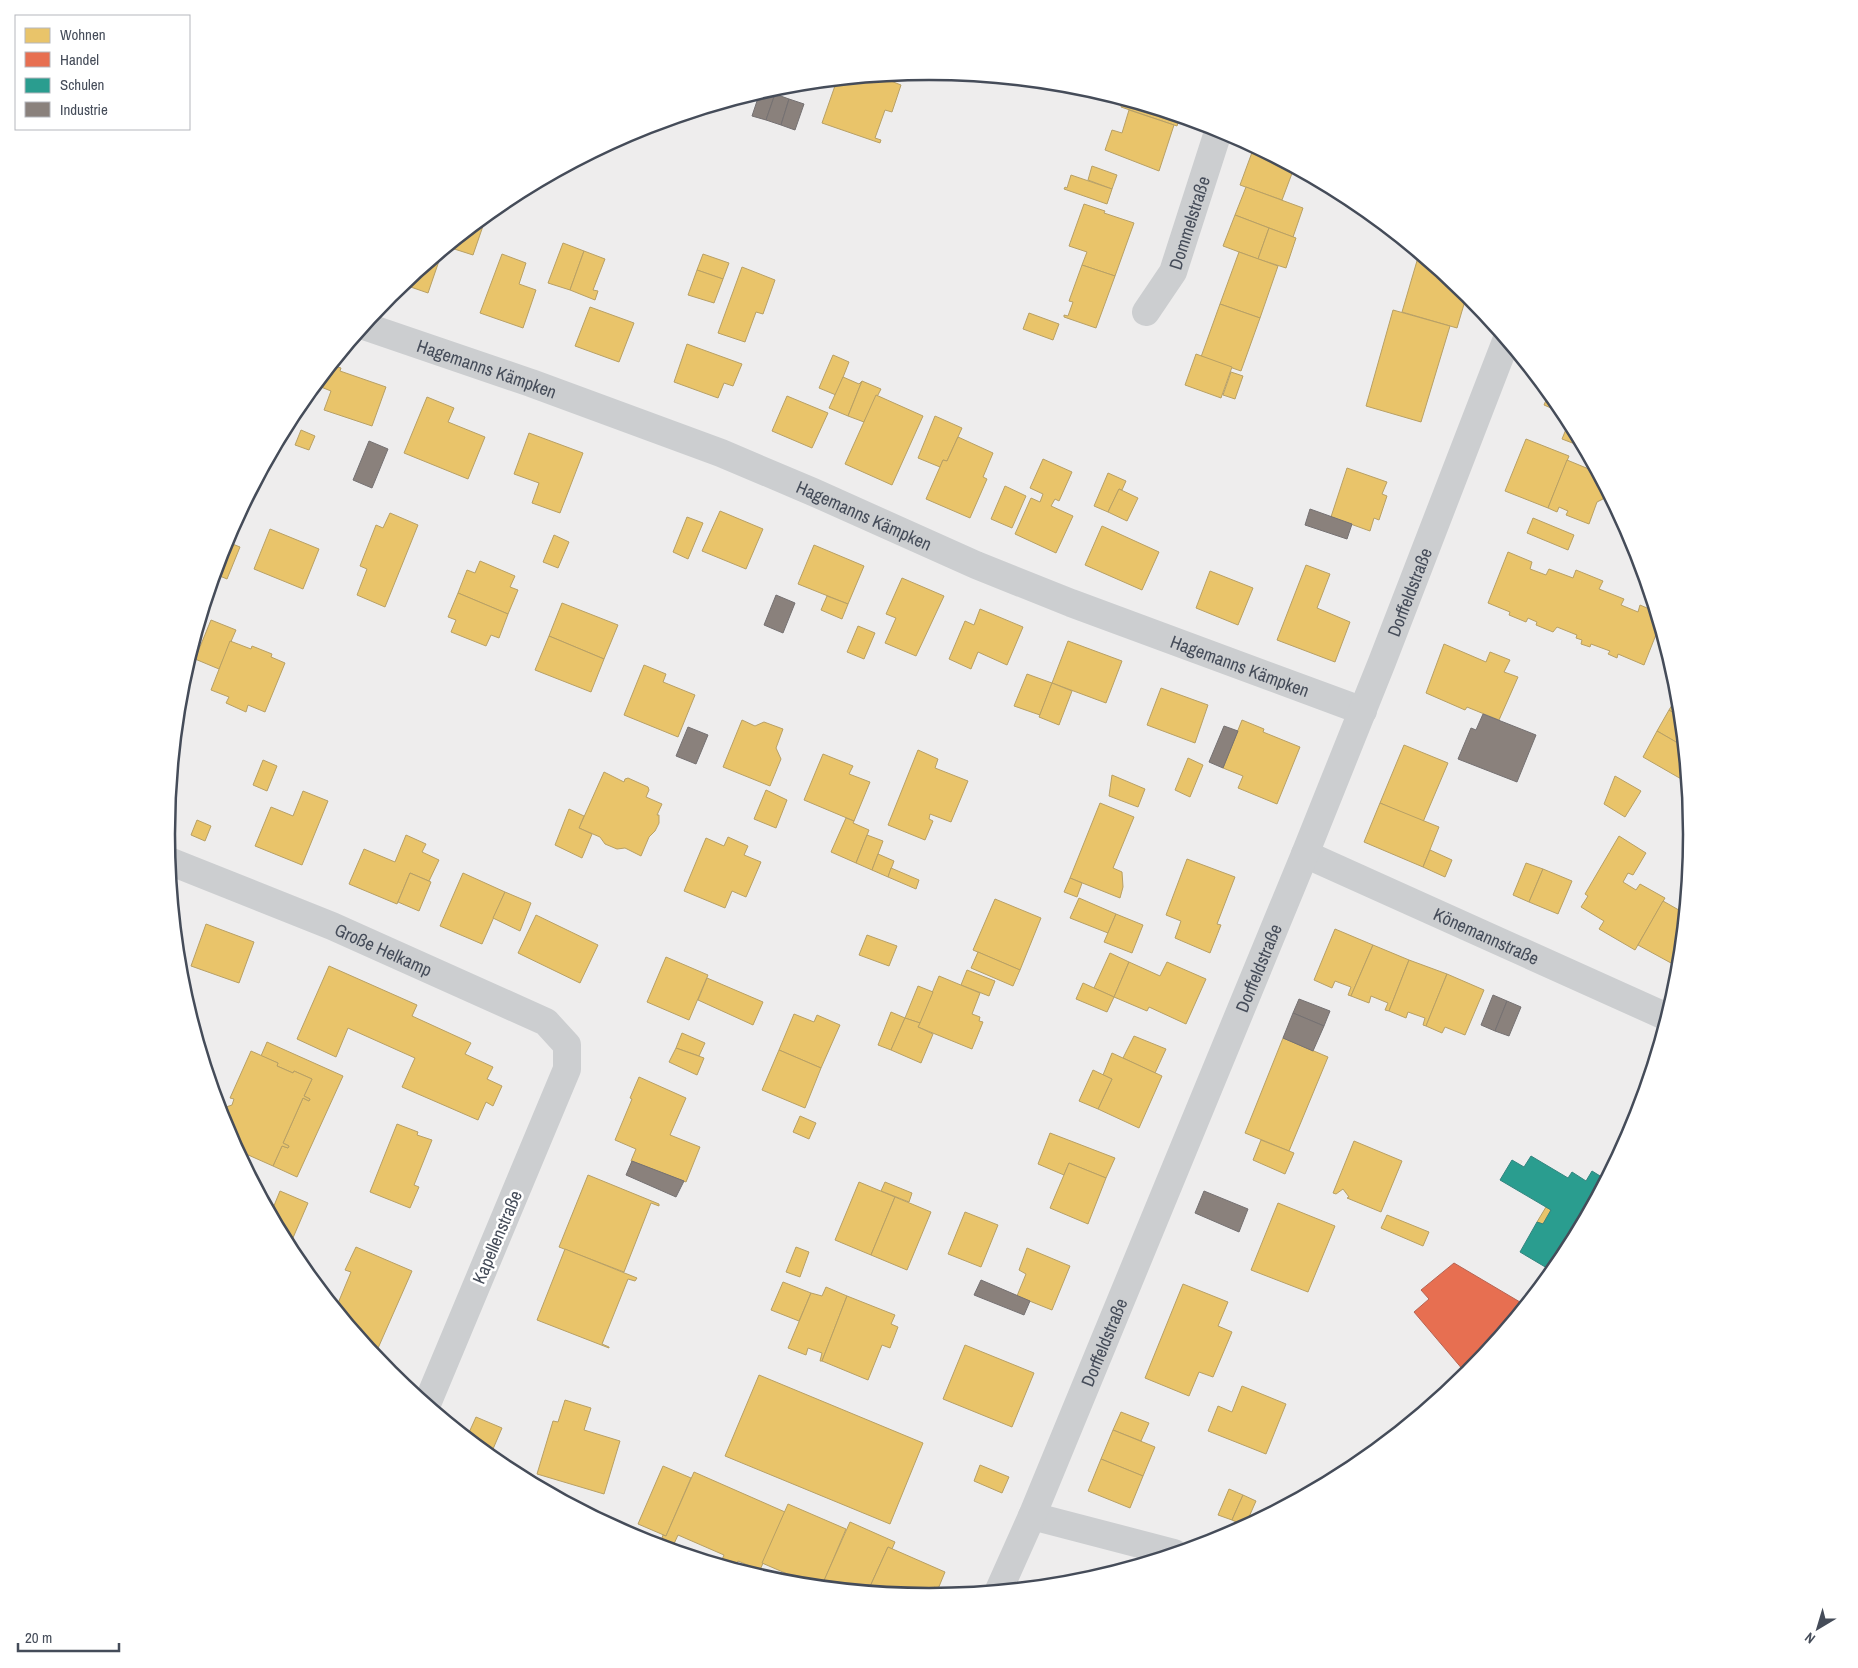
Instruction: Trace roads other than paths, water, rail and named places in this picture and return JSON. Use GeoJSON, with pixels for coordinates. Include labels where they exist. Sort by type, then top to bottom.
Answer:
{"type":"FeatureCollection","features":[{"type":"Feature","properties":{"kind":"street","name":"Dommelstraße"},"geometry":{"type":"LineString","coordinates":[[1146,312],[1172,272],[1217,136]]}},
{"type":"Feature","properties":{"kind":"street","name":"Hagemanns Kämpken"},"geometry":{"type":"LineString","coordinates":[[370,328],[531,383],[721,453],[976,565],[1062,600],[1363,711]]}},
{"type":"Feature","properties":{"kind":"street","name":"Dorffeldstraße"},"geometry":{"type":"LineString","coordinates":[[1002,1584],[1032,1516],[1305,854],[1363,711],[1504,347]]}},
{"type":"Feature","properties":{"kind":"street","name":"Könemannstraße"},"geometry":{"type":"LineString","coordinates":[[1305,854],[1661,1014]]}},
{"type":"Feature","properties":{"kind":"street","name":"Große Helkamp"},"geometry":{"type":"LineString","coordinates":[[176,864],[332,926],[546,1022],[567,1045],[568,1069]]}},
{"type":"Feature","properties":{"kind":"street","name":"Kapellenstraße"},"geometry":{"type":"LineString","coordinates":[[429,1398],[568,1069]]}},
{"type":"Feature","properties":{"kind":"street"},"geometry":{"type":"LineString","coordinates":[[1032,1516],[1163,1550]]}}]}
